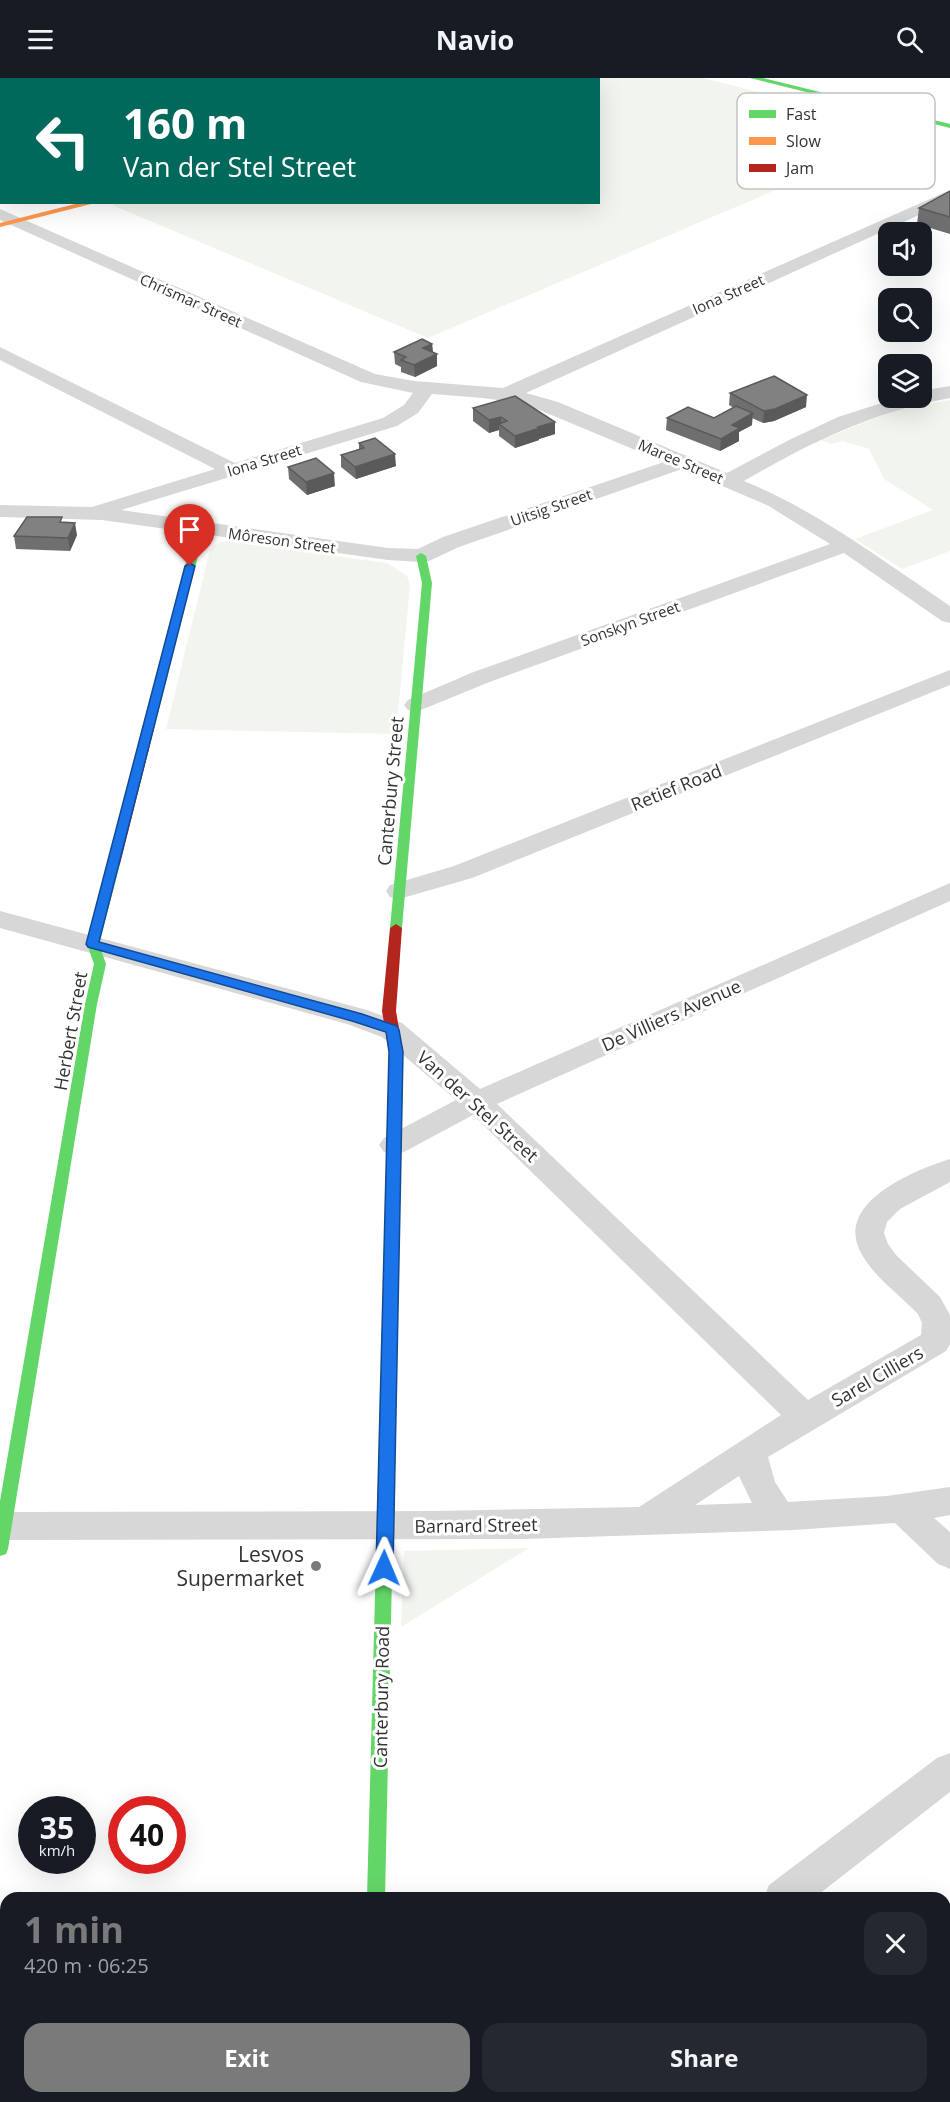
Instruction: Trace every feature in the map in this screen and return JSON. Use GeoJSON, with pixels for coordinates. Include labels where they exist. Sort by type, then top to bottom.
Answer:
{"type":"FeatureCollection","features":[{"type":"Feature","properties":{"kind":"street"},"geometry":{"type":"LineString","coordinates":[[754,78],[815,93]]}},
{"type":"Feature","properties":{"kind":"street"},"geometry":{"type":"LineString","coordinates":[[935,122],[950,126]]}},
{"type":"Feature","properties":{"kind":"street","name":"Iona Street"},"geometry":{"type":"LineString","coordinates":[[507,394],[950,195]]}},
{"type":"Feature","properties":{"kind":"street"},"geometry":{"type":"LineString","coordinates":[[4,219],[39,204]]}},
{"type":"Feature","properties":{"kind":"street"},"geometry":{"type":"LineString","coordinates":[[4,219],[84,204]]}},
{"type":"Feature","properties":{"kind":"street","name":"Chrismar Street"},"geometry":{"type":"LineString","coordinates":[[4,219],[361,375],[383,382]]}},
{"type":"Feature","properties":{"kind":"street"},"geometry":{"type":"LineString","coordinates":[[0,353],[233,470]]}},
{"type":"Feature","properties":{"kind":"street","name":"Maree Street"},"geometry":{"type":"LineString","coordinates":[[383,382],[425,388],[507,394],[551,406],[728,481],[807,519],[950,616]]}},
{"type":"Feature","properties":{"kind":"street","name":"Iona Street"},"geometry":{"type":"LineString","coordinates":[[90,514],[390,422],[411,411],[419,402],[425,388]]}},
{"type":"Feature","properties":{"kind":"street"},"geometry":{"type":"LineString","coordinates":[[932,395],[948,393]]}},
{"type":"Feature","properties":{"kind":"street"},"geometry":{"type":"LineString","coordinates":[[728,481],[846,421],[880,408]]}},
{"type":"Feature","properties":{"kind":"street","name":"Uitsig Street"},"geometry":{"type":"LineString","coordinates":[[421,556],[451,542],[682,462]]}},
{"type":"Feature","properties":{"kind":"street"},"geometry":{"type":"LineString","coordinates":[[157,522],[166,490]]}},
{"type":"Feature","properties":{"kind":"street","name":"Môreson Street"},"geometry":{"type":"LineString","coordinates":[[0,512],[90,514],[365,552],[421,556]]}},
{"type":"Feature","properties":{"kind":"street","name":"Herbert Street"},"geometry":{"type":"LineString","coordinates":[[2,1534],[91,1004],[100,964],[93,944],[200,528]]}},
{"type":"Feature","properties":{"kind":"street","name":"Sonskyn Street"},"geometry":{"type":"LineString","coordinates":[[418,686],[479,678],[847,545]]}},
{"type":"Feature","properties":{"kind":"street","name":"Canterbury Street"},"geometry":{"type":"LineString","coordinates":[[392,1030],[389,1011],[427,584],[421,556]]}},
{"type":"Feature","properties":{"kind":"street"},"geometry":{"type":"LineString","coordinates":[[418,686],[458,676],[479,678]]}},
{"type":"Feature","properties":{"kind":"street","name":"Retief Road"},"geometry":{"type":"LineString","coordinates":[[399,891],[463,872],[950,677]]}},
{"type":"Feature","properties":{"kind":"street","name":"De Villiers Avenue"},"geometry":{"type":"LineString","coordinates":[[394,1145],[477,1102],[950,891]]}},
{"type":"Feature","properties":{"kind":"street","name":"Van der Stel Street"},"geometry":{"type":"LineString","coordinates":[[0,919],[357,1017],[392,1030],[477,1102],[804,1417]]}},
{"type":"Feature","properties":{"kind":"street","name":"Canterbury Road"},"geometry":{"type":"LineString","coordinates":[[376,1892],[396,1052],[392,1030]]}},
{"type":"Feature","properties":{"kind":"street","name":"Sarel Cilliers"},"geometry":{"type":"LineString","coordinates":[[644,1522],[687,1491],[804,1417],[935,1342],[939,1330],[938,1321],[932,1309],[877,1255],[869,1238],[872,1220],[888,1202],[950,1170]]}},
{"type":"Feature","properties":{"kind":"street"},"geometry":{"type":"LineString","coordinates":[[750,1452],[758,1487],[779,1516]]}},
{"type":"Feature","properties":{"kind":"street","name":"Barnard Street"},"geometry":{"type":"LineString","coordinates":[[2,1534],[644,1522],[903,1510],[950,1501]]}},
{"type":"Feature","properties":{"kind":"street"},"geometry":{"type":"LineString","coordinates":[[903,1510],[950,1554]]}},
{"type":"Feature","properties":{"kind":"street"},"geometry":{"type":"LineString","coordinates":[[791,1892],[950,1770]]}},
{"type":"Feature","properties":{"kind":"shaded area"},"geometry":{"type":"Polygon","coordinates":[[[600,78],[703,78],[762,93],[737,93],[737,189],[778,189],[428,338],[112,205],[600,204],[600,78]]]}},
{"type":"Feature","properties":{"kind":"shaded area"},"geometry":{"type":"Polygon","coordinates":[[[950,400],[950,551],[902,569],[855,539],[933,510],[884,479],[869,449],[843,441],[830,444],[821,440],[893,411],[932,408],[932,403],[950,400]]]}},
{"type":"Feature","properties":{"kind":"shaded area"},"geometry":{"type":"Polygon","coordinates":[[[224,541],[387,563],[407,576],[410,585],[396,734],[166,729],[210,550],[214,545],[224,541]]]}},
{"type":"Feature","properties":{"kind":"shaded area"},"geometry":{"type":"Polygon","coordinates":[[[529,1548],[401,1627],[404,1551],[529,1548]]]}},
{"type":"Feature","properties":{"kind":"building"},"geometry":{"type":"Polygon","coordinates":[[[950,191],[950,217],[919,208],[950,191]]]}},
{"type":"Feature","properties":{"kind":"building"},"geometry":{"type":"Polygon","coordinates":[[[422,339],[432,344],[423,348],[437,354],[414,365],[401,360],[406,357],[394,352],[422,339]]]}},
{"type":"Feature","properties":{"kind":"building"},"geometry":{"type":"Polygon","coordinates":[[[774,376],[807,395],[775,409],[764,411],[730,393],[774,376]]]}},
{"type":"Feature","properties":{"kind":"building"},"geometry":{"type":"Polygon","coordinates":[[[515,396],[555,422],[515,436],[499,424],[507,421],[501,417],[489,420],[473,408],[515,396]]]}},
{"type":"Feature","properties":{"kind":"building"},"geometry":{"type":"Polygon","coordinates":[[[736,406],[753,413],[732,425],[740,428],[721,439],[667,418],[688,407],[714,418],[736,406]]]}},
{"type":"Feature","properties":{"kind":"building"},"geometry":{"type":"Polygon","coordinates":[[[375,438],[395,454],[355,467],[341,455],[364,448],[359,443],[375,438]]]}},
{"type":"Feature","properties":{"kind":"building"},"geometry":{"type":"Polygon","coordinates":[[[316,458],[334,473],[306,482],[288,467],[316,458]]]}},
{"type":"Feature","properties":{"kind":"building"},"geometry":{"type":"Polygon","coordinates":[[[27,517],[62,517],[60,522],[75,523],[68,538],[14,536],[27,517]]]}},
{"type":"Feature","properties":{"kind":"traffic: fast"},"geometry":{"type":"LineString","coordinates":[[754,78],[815,93]]}},
{"type":"Feature","properties":{"kind":"traffic: fast"},"geometry":{"type":"LineString","coordinates":[[935,122],[950,126]]}},
{"type":"Feature","properties":{"kind":"traffic: fast"},"geometry":{"type":"LineString","coordinates":[[149,725],[200,528]]}},
{"type":"Feature","properties":{"kind":"traffic: fast"},"geometry":{"type":"LineString","coordinates":[[396,928],[427,583],[421,556]]}},
{"type":"Feature","properties":{"kind":"traffic: fast"},"geometry":{"type":"LineString","coordinates":[[0,1549],[91,1004],[100,964],[93,944],[114,864]]}},
{"type":"Feature","properties":{"kind":"traffic: fast"},"geometry":{"type":"LineString","coordinates":[[376,1892],[396,1068]]}},
{"type":"Feature","properties":{"kind":"traffic: slow"},"geometry":{"type":"LineString","coordinates":[[0,225],[87,204]]}},
{"type":"Feature","properties":{"kind":"traffic: jam"},"geometry":{"type":"LineString","coordinates":[[114,864],[149,725]]}},
{"type":"Feature","properties":{"kind":"traffic: jam"},"geometry":{"type":"LineString","coordinates":[[396,928],[389,1011],[396,1052],[396,1068]]}},
{"type":"Feature","properties":{"kind":"place","name":"Lesvos Supermarket"},"geometry":{"type":"Point","coordinates":[316,1566]}},
{"type":"Feature","properties":{"kind":"route"},"geometry":{"type":"LineString","coordinates":[[190,566],[93,944],[357,1017],[392,1030],[396,1052],[384,1568]]}}]}
